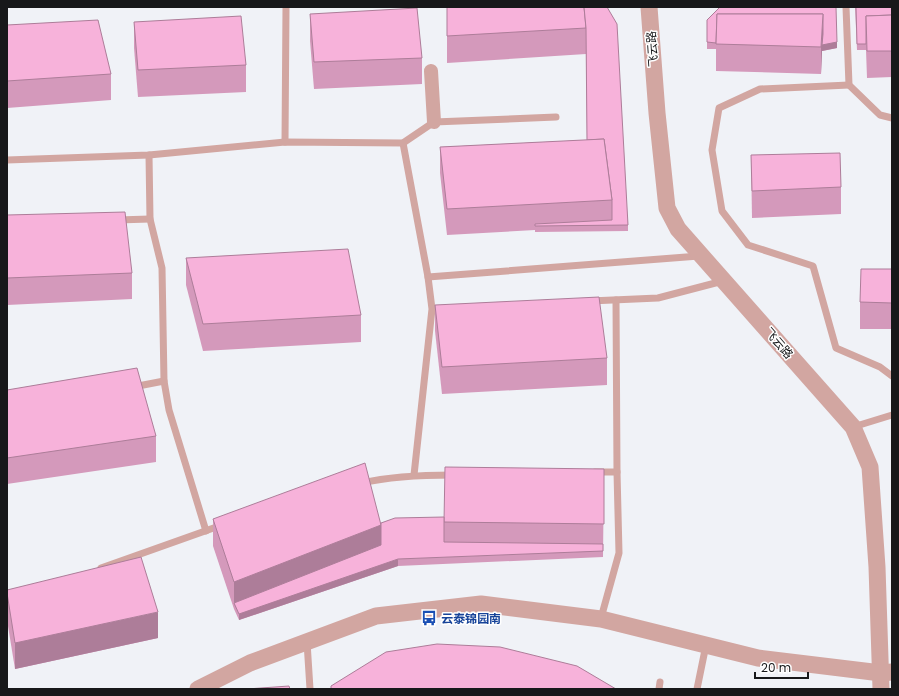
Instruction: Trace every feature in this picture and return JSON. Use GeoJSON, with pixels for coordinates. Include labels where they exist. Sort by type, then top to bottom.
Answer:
{"type":"FeatureCollection","features":[{"type":"Feature","properties":{"kind":"street","name":"飞云路"},"geometry":{"type":"LineString","coordinates":[[649,7],[657,113],[667,208],[678,228],[853,427],[870,467],[885,678]]}},
{"type":"Feature","properties":{"kind":"street"},"geometry":{"type":"LineString","coordinates":[[431,71],[434,122]]}},
{"type":"Feature","properties":{"kind":"street"},"geometry":{"type":"LineString","coordinates":[[198,689],[250,663],[376,616],[481,604],[601,619],[758,658],[885,678]]}},
{"type":"Feature","properties":{"kind":"lane"},"geometry":{"type":"LineString","coordinates":[[285,142],[286,7]]}},
{"type":"Feature","properties":{"kind":"lane"},"geometry":{"type":"LineString","coordinates":[[846,7],[849,85],[880,115],[892,118]]}},
{"type":"Feature","properties":{"kind":"lane"},"geometry":{"type":"LineString","coordinates":[[849,85],[760,89],[719,108],[712,150],[722,211],[748,245],[813,266],[836,348],[880,367],[892,376]]}},
{"type":"Feature","properties":{"kind":"lane"},"geometry":{"type":"LineString","coordinates":[[7,160],[149,155],[285,142],[402,143],[434,122],[556,117]]}},
{"type":"Feature","properties":{"kind":"lane"},"geometry":{"type":"LineString","coordinates":[[402,143],[428,277],[436,308],[414,475]]}},
{"type":"Feature","properties":{"kind":"lane"},"geometry":{"type":"LineString","coordinates":[[149,155],[150,219],[162,268],[164,381],[169,410],[206,531]]}},
{"type":"Feature","properties":{"kind":"lane"},"geometry":{"type":"LineString","coordinates":[[110,221],[150,219]]}},
{"type":"Feature","properties":{"kind":"lane"},"geometry":{"type":"LineString","coordinates":[[428,277],[702,256]]}},
{"type":"Feature","properties":{"kind":"lane"},"geometry":{"type":"LineString","coordinates":[[586,302],[658,298],[725,281]]}},
{"type":"Feature","properties":{"kind":"lane"},"geometry":{"type":"LineString","coordinates":[[601,619],[619,553],[616,300]]}},
{"type":"Feature","properties":{"kind":"lane"},"geometry":{"type":"LineString","coordinates":[[125,388],[164,381]]}},
{"type":"Feature","properties":{"kind":"lane"},"geometry":{"type":"LineString","coordinates":[[853,427],[892,415]]}},
{"type":"Feature","properties":{"kind":"lane"},"geometry":{"type":"LineString","coordinates":[[586,472],[617,472]]}},
{"type":"Feature","properties":{"kind":"lane"},"geometry":{"type":"LineString","coordinates":[[355,485],[384,478],[414,475],[464,474]]}},
{"type":"Feature","properties":{"kind":"lane"},"geometry":{"type":"LineString","coordinates":[[90,572],[228,522]]}},
{"type":"Feature","properties":{"kind":"lane"},"geometry":{"type":"LineString","coordinates":[[307,642],[310,689]]}},
{"type":"Feature","properties":{"kind":"lane"},"geometry":{"type":"LineString","coordinates":[[697,689],[706,645]]}},
{"type":"Feature","properties":{"kind":"building"},"geometry":{"type":"Polygon","coordinates":[[[447,7],[584,7],[586,28],[447,36],[447,7]]]}},
{"type":"Feature","properties":{"kind":"building"},"geometry":{"type":"Polygon","coordinates":[[[584,7],[607,7],[617,24],[628,225],[535,226],[535,224],[612,220],[612,200],[604,139],[587,140],[586,28],[584,7]]]}},
{"type":"Feature","properties":{"kind":"building"},"geometry":{"type":"Polygon","coordinates":[[[720,7],[836,7],[837,42],[822,45],[823,14],[717,14],[716,43],[707,42],[707,20],[720,7]]]}},
{"type":"Feature","properties":{"kind":"building"},"geometry":{"type":"Polygon","coordinates":[[[856,7],[892,7],[892,15],[866,16],[866,44],[857,44],[856,7]]]}},
{"type":"Feature","properties":{"kind":"building"},"geometry":{"type":"Polygon","coordinates":[[[417,8],[422,58],[314,62],[310,14],[417,8]]]}},
{"type":"Feature","properties":{"kind":"building"},"geometry":{"type":"Polygon","coordinates":[[[717,14],[823,14],[821,47],[716,44],[717,14]]]}},
{"type":"Feature","properties":{"kind":"building"},"geometry":{"type":"Polygon","coordinates":[[[892,15],[892,51],[867,51],[866,16],[892,15]]]}},
{"type":"Feature","properties":{"kind":"building"},"geometry":{"type":"Polygon","coordinates":[[[241,16],[246,65],[138,70],[134,22],[241,16]]]}},
{"type":"Feature","properties":{"kind":"building"},"geometry":{"type":"Polygon","coordinates":[[[98,20],[111,74],[7,81],[7,25],[98,20]]]}},
{"type":"Feature","properties":{"kind":"building"},"geometry":{"type":"Polygon","coordinates":[[[604,139],[612,200],[447,209],[440,147],[604,139]]]}},
{"type":"Feature","properties":{"kind":"building"},"geometry":{"type":"Polygon","coordinates":[[[840,153],[841,187],[752,191],[751,155],[840,153]]]}},
{"type":"Feature","properties":{"kind":"building"},"geometry":{"type":"Polygon","coordinates":[[[125,212],[132,273],[7,278],[7,215],[125,212]]]}},
{"type":"Feature","properties":{"kind":"building"},"geometry":{"type":"Polygon","coordinates":[[[348,249],[361,315],[203,324],[186,258],[348,249]]]}},
{"type":"Feature","properties":{"kind":"building"},"geometry":{"type":"Polygon","coordinates":[[[861,269],[892,269],[892,303],[860,302],[861,269]]]}},
{"type":"Feature","properties":{"kind":"building"},"geometry":{"type":"Polygon","coordinates":[[[599,297],[607,358],[442,367],[435,305],[599,297]]]}},
{"type":"Feature","properties":{"kind":"building"},"geometry":{"type":"Polygon","coordinates":[[[137,368],[156,436],[7,458],[7,390],[137,368]]]}},
{"type":"Feature","properties":{"kind":"building"},"geometry":{"type":"Polygon","coordinates":[[[365,463],[381,525],[234,582],[213,519],[365,463]]]}},
{"type":"Feature","properties":{"kind":"building"},"geometry":{"type":"Polygon","coordinates":[[[445,467],[604,469],[604,524],[444,522],[445,467]]]}},
{"type":"Feature","properties":{"kind":"building"},"geometry":{"type":"Polygon","coordinates":[[[444,517],[444,542],[603,544],[603,551],[398,559],[239,614],[234,603],[381,545],[381,523],[395,518],[444,517]]]}},
{"type":"Feature","properties":{"kind":"building"},"geometry":{"type":"Polygon","coordinates":[[[141,557],[158,612],[15,643],[7,590],[141,557]]]}},
{"type":"Feature","properties":{"kind":"building"},"geometry":{"type":"Polygon","coordinates":[[[437,644],[500,647],[577,666],[616,689],[331,689],[331,686],[386,652],[437,644]]]}},
{"type":"Feature","properties":{"kind":"building"},"geometry":{"type":"Polygon","coordinates":[[[289,686],[290,689],[247,689],[289,686]]]}},
{"type":"Feature","properties":{"kind":"place","name":"云泰锦园南"},"geometry":{"type":"Point","coordinates":[429,618]}}]}
